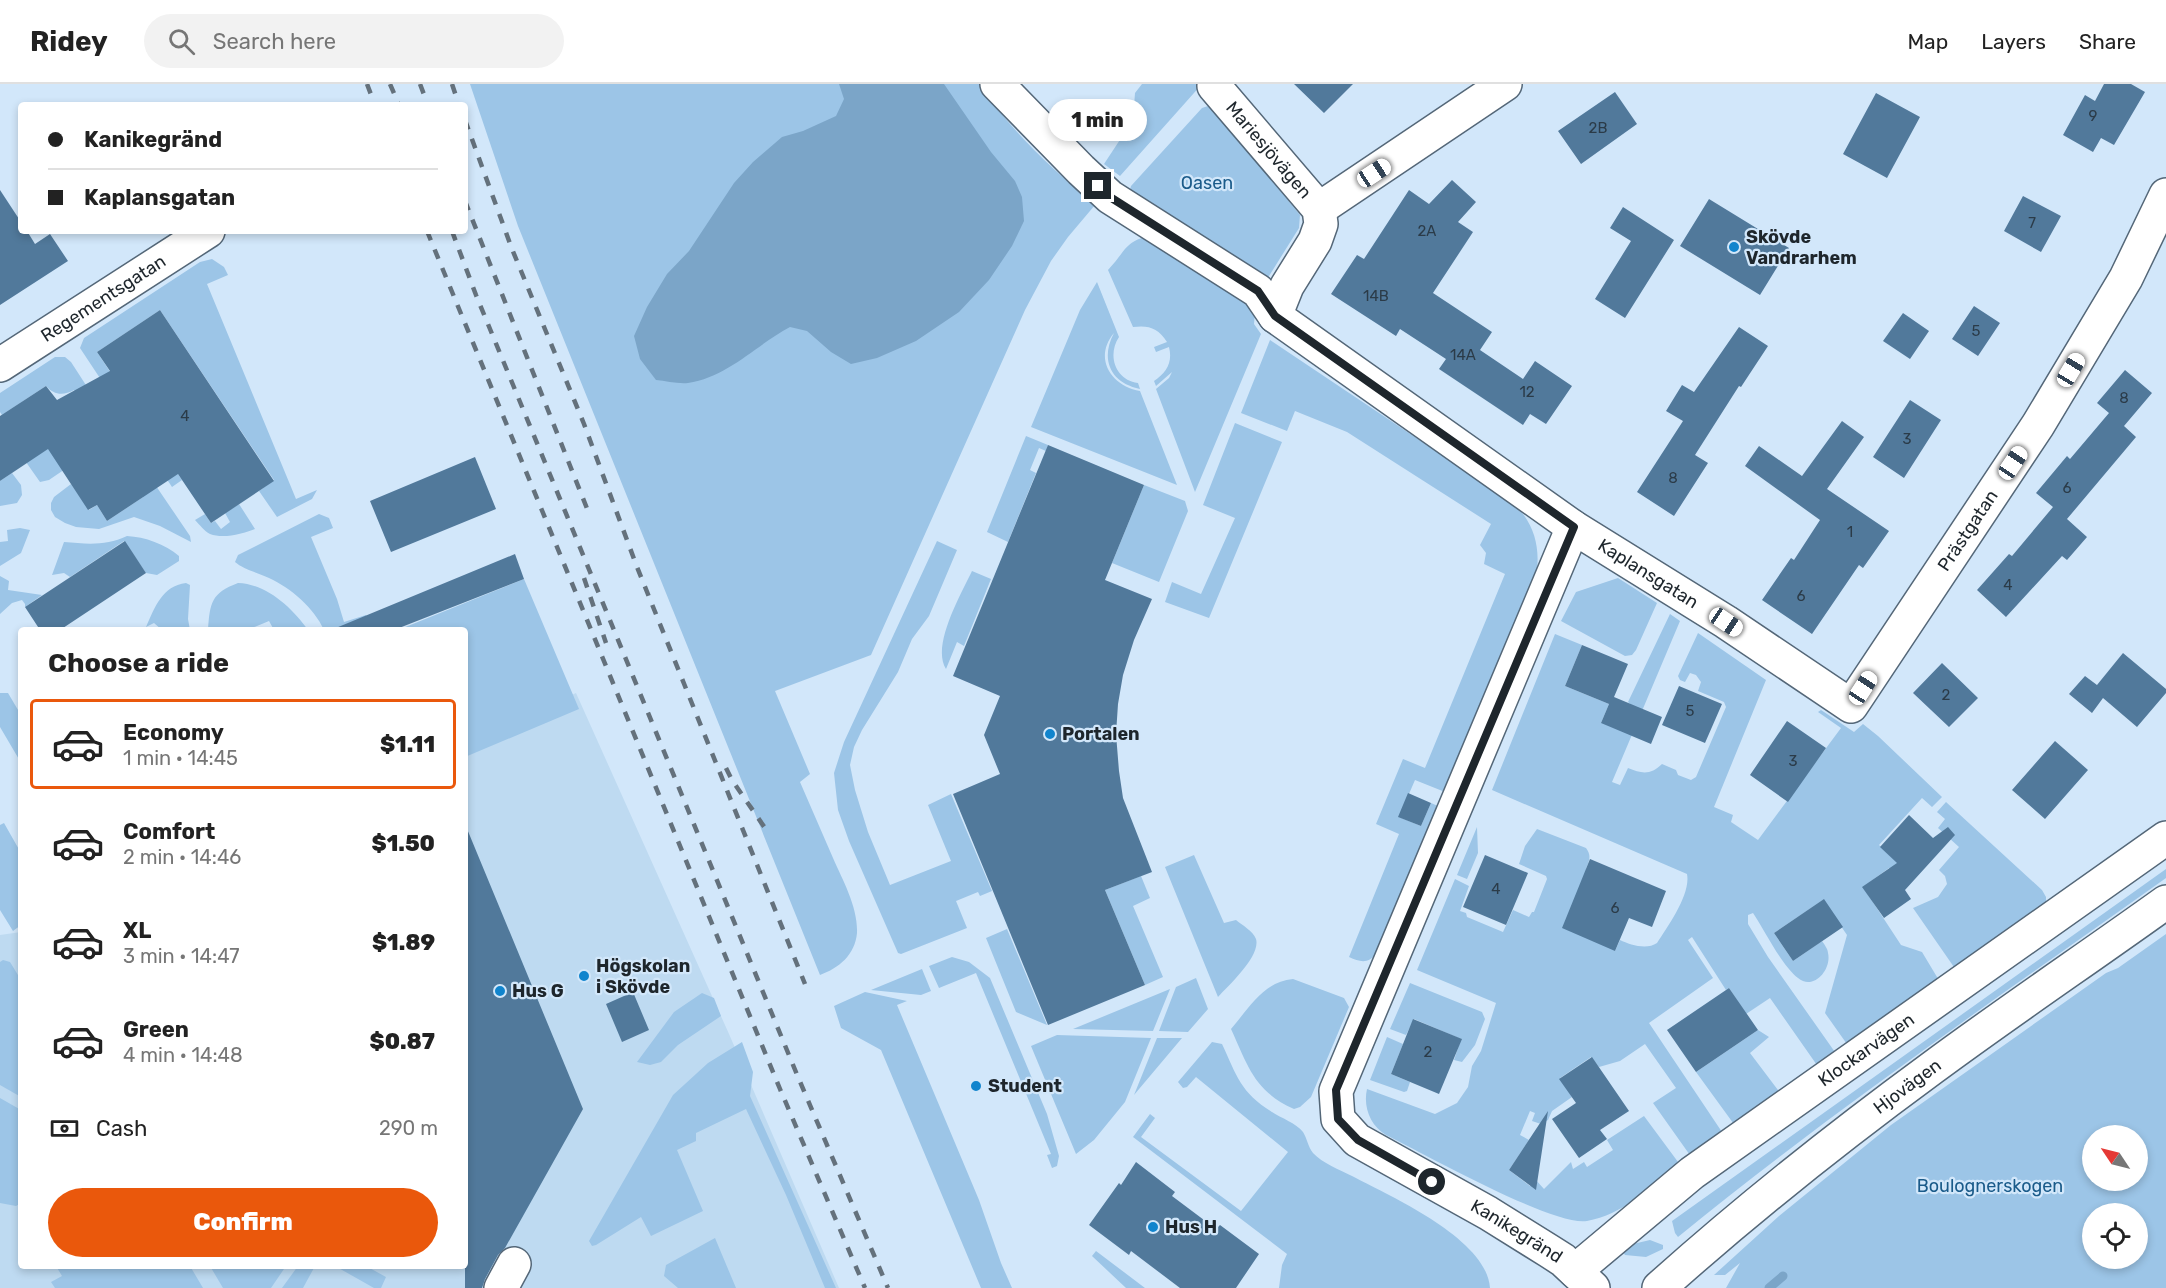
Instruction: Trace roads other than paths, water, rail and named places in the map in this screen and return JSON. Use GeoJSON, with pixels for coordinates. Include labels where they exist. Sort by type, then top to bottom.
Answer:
{"type":"FeatureCollection","features":[{"type":"Feature","properties":{"kind":"street","name":"Kaplansgatan"},"geometry":{"type":"LineString","coordinates":[[997,84],[1110,197],[1258,291],[1275,316],[1574,527],[1726,622],[1851,706]]}},
{"type":"Feature","properties":{"kind":"street","name":"Mariesjövägen"},"geometry":{"type":"LineString","coordinates":[[1216,84],[1214,86],[1319,209],[1321,224],[1315,241],[1287,286],[1275,316]]}},
{"type":"Feature","properties":{"kind":"street"},"geometry":{"type":"LineString","coordinates":[[1319,209],[1505,84]]}},
{"type":"Feature","properties":{"kind":"street","name":"Prästgatan"},"geometry":{"type":"LineString","coordinates":[[1851,706],[2038,425],[2126,278],[2166,195]]}},
{"type":"Feature","properties":{"kind":"street","name":"Regementsgatan"},"geometry":{"type":"LineString","coordinates":[[0,365],[203,234]]}},
{"type":"Feature","properties":{"kind":"street","name":"Kanikegränd"},"geometry":{"type":"LineString","coordinates":[[1574,527],[1336,1090],[1338,1119],[1358,1140],[1488,1212],[1556,1255],[1584,1280]]}},
{"type":"Feature","properties":{"kind":"street","name":"Klockarvägen"},"geometry":{"type":"LineString","coordinates":[[1584,1280],[1692,1173],[2166,838]]}},
{"type":"Feature","properties":{"kind":"street","name":"Hjovägen"},"geometry":{"type":"LineString","coordinates":[[1659,1288],[1760,1201],[1847,1132],[1933,1067],[2166,902]]}},
{"type":"Feature","properties":{"kind":"waterway"},"geometry":{"type":"LineString","coordinates":[[1769,1288],[1783,1276]]}},
{"type":"Feature","properties":{"kind":"railway"},"geometry":{"type":"LineString","coordinates":[[367,84],[374,102]]}},
{"type":"Feature","properties":{"kind":"railway"},"geometry":{"type":"LineString","coordinates":[[390,84],[398,102]]}},
{"type":"Feature","properties":{"kind":"railway"},"geometry":{"type":"LineString","coordinates":[[420,84],[427,102]]}},
{"type":"Feature","properties":{"kind":"railway"},"geometry":{"type":"LineString","coordinates":[[452,84],[458,102]]}},
{"type":"Feature","properties":{"kind":"railway"},"geometry":{"type":"LineString","coordinates":[[468,128],[512,249],[584,424],[637,567],[805,984]]}},
{"type":"Feature","properties":{"kind":"railway"},"geometry":{"type":"LineString","coordinates":[[468,209],[588,511]]}},
{"type":"Feature","properties":{"kind":"railway"},"geometry":{"type":"LineString","coordinates":[[428,234],[780,1089],[865,1288]]}},
{"type":"Feature","properties":{"kind":"railway"},"geometry":{"type":"LineString","coordinates":[[453,234],[476,295],[798,1077],[888,1288]]}},
{"type":"Feature","properties":{"kind":"railway"},"geometry":{"type":"LineString","coordinates":[[584,578],[606,643]]}},
{"type":"Feature","properties":{"kind":"railway"},"geometry":{"type":"LineString","coordinates":[[726,768],[765,828]]}},
{"type":"Feature","properties":{"kind":"place","name":"Skövde Vandrarhem"},"geometry":{"type":"Point","coordinates":[1734,247]}},
{"type":"Feature","properties":{"kind":"place","name":"Portalen"},"geometry":{"type":"Point","coordinates":[1050,734]}},
{"type":"Feature","properties":{"kind":"place","name":"Högskolan i Skövde"},"geometry":{"type":"Point","coordinates":[584,976]}},
{"type":"Feature","properties":{"kind":"place","name":"Hus G"},"geometry":{"type":"Point","coordinates":[500,991]}},
{"type":"Feature","properties":{"kind":"place","name":"Student"},"geometry":{"type":"Point","coordinates":[976,1086]}},
{"type":"Feature","properties":{"kind":"place","name":"Hus H"},"geometry":{"type":"Point","coordinates":[1153,1227]}},
{"type":"Feature","properties":{"kind":"park label","name":"Oasen"},"geometry":{"type":"Point","coordinates":[1207,183]}},
{"type":"Feature","properties":{"kind":"park label","name":"Boulognerskogen"},"geometry":{"type":"Point","coordinates":[1990,1186]}}]}
